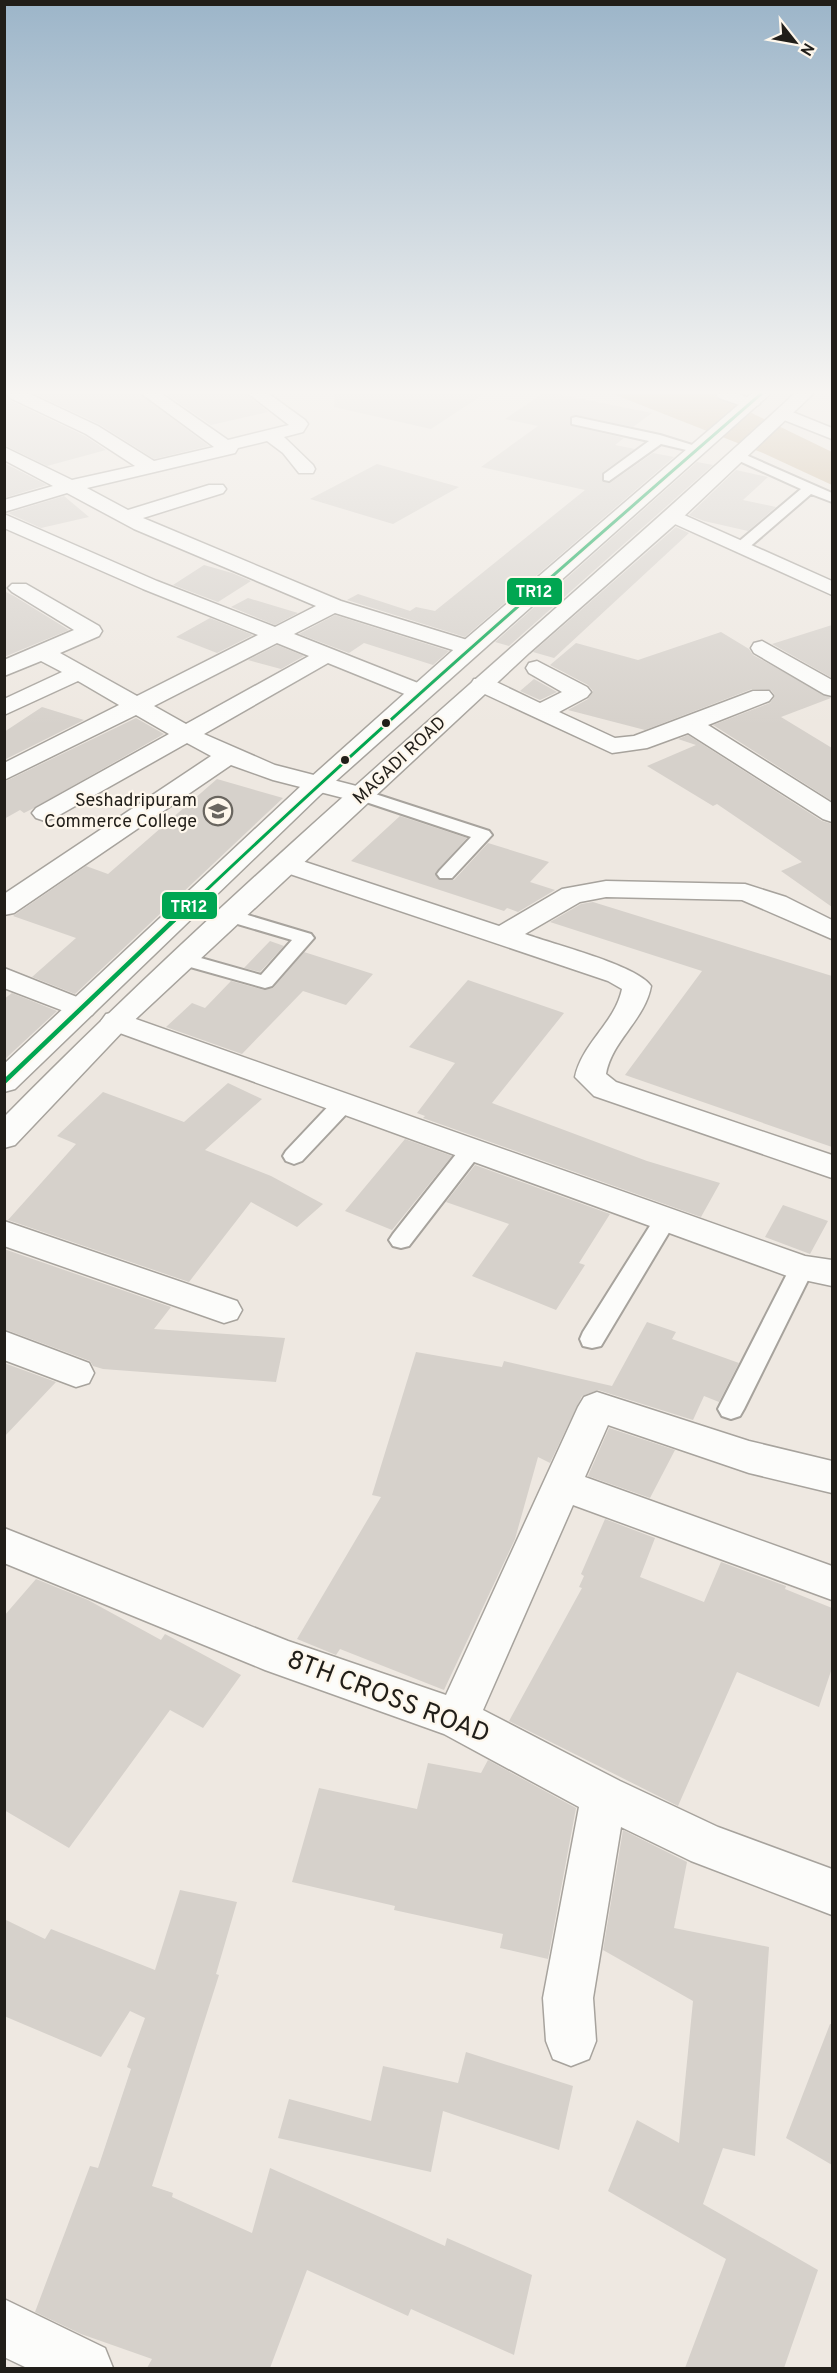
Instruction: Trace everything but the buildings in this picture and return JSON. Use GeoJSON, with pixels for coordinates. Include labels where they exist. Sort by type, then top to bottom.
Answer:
{"type":"FeatureCollection","features":[{"type":"Feature","properties":{"kind":"street"},"geometry":{"type":"LineString","coordinates":[[102,505],[333,606],[469,648]]}},
{"type":"Feature","properties":{"kind":"street"},"geometry":{"type":"LineString","coordinates":[[127,517],[166,505]]}},
{"type":"Feature","properties":{"kind":"street","name":"MAGADI ROAD"},"geometry":{"type":"LineString","coordinates":[[4,1082],[318,784],[469,648],[634,505]]}},
{"type":"Feature","properties":{"kind":"street","name":"MAGADI ROAD"},"geometry":{"type":"LineString","coordinates":[[4,1137],[116,1021],[482,684],[685,505]]}},
{"type":"Feature","properties":{"kind":"street"},"geometry":{"type":"LineString","coordinates":[[673,516],[832,589]]}},
{"type":"Feature","properties":{"kind":"street"},"geometry":{"type":"LineString","coordinates":[[4,520],[150,585],[275,637],[420,692]]}},
{"type":"Feature","properties":{"kind":"street"},"geometry":{"type":"LineString","coordinates":[[4,669],[91,631],[9,586]]}},
{"type":"Feature","properties":{"kind":"street"},"geometry":{"type":"LineString","coordinates":[[4,773],[140,707],[333,606]]}},
{"type":"Feature","properties":{"kind":"street"},"geometry":{"type":"LineString","coordinates":[[762,648],[832,688]]}},
{"type":"Feature","properties":{"kind":"street"},"geometry":{"type":"LineString","coordinates":[[42,652],[229,755],[318,784],[363,795]]}},
{"type":"Feature","properties":{"kind":"street"},"geometry":{"type":"LineString","coordinates":[[45,813],[326,656]]}},
{"type":"Feature","properties":{"kind":"street"},"geometry":{"type":"LineString","coordinates":[[537,668],[579,692],[540,712]]}},
{"type":"Feature","properties":{"kind":"street"},"geometry":{"type":"LineString","coordinates":[[4,708],[80,672]]}},
{"type":"Feature","properties":{"kind":"street"},"geometry":{"type":"LineString","coordinates":[[482,684],[612,746],[638,743],[761,696]]}},
{"type":"Feature","properties":{"kind":"street"},"geometry":{"type":"LineString","coordinates":[[690,724],[832,814]]}},
{"type":"Feature","properties":{"kind":"street"},"geometry":{"type":"LineString","coordinates":[[4,907],[229,755]]}},
{"type":"Feature","properties":{"kind":"street"},"geometry":{"type":"LineString","coordinates":[[287,864],[618,975],[637,986],[636,1000],[590,1064],[590,1077],[605,1089],[832,1167]]}},
{"type":"Feature","properties":{"kind":"street"},"geometry":{"type":"LineString","coordinates":[[502,936],[572,895],[606,889],[745,891],[776,903],[832,931]]}},
{"type":"Feature","properties":{"kind":"street"},"geometry":{"type":"LineString","coordinates":[[5,977],[82,1009]]}},
{"type":"Feature","properties":{"kind":"street"},"geometry":{"type":"LineString","coordinates":[[116,1021],[817,1271]]}},
{"type":"Feature","properties":{"kind":"street"},"geometry":{"type":"LineString","coordinates":[[4,1233],[224,1310]]}},
{"type":"Feature","properties":{"kind":"street"},"geometry":{"type":"LineString","coordinates":[[4,1345],[76,1373]]}},
{"type":"Feature","properties":{"kind":"street"},"geometry":{"type":"LineString","coordinates":[[457,1719],[597,1407],[749,1457],[832,1477]]}},
{"type":"Feature","properties":{"kind":"street"},"geometry":{"type":"LineString","coordinates":[[562,1485],[832,1583]]}},
{"type":"Feature","properties":{"kind":"street","name":"8TH CROSS ROAD"},"geometry":{"type":"LineString","coordinates":[[4,1545],[280,1656],[457,1719],[604,1796],[707,1845],[832,1892]]}},
{"type":"Feature","properties":{"kind":"street"},"geometry":{"type":"LineString","coordinates":[[571,2041],[568,1998],[604,1796]]}},
{"type":"Feature","properties":{"kind":"street"},"geometry":{"type":"LineString","coordinates":[[4,2327],[85,2368]]}},
{"type":"Feature","properties":{"kind":"lane"},"geometry":{"type":"LineString","coordinates":[[741,547],[790,505]]}},
{"type":"Feature","properties":{"kind":"lane"},"geometry":{"type":"LineString","coordinates":[[363,795],[483,835],[446,874]]}},
{"type":"Feature","properties":{"kind":"lane"},"geometry":{"type":"LineString","coordinates":[[183,959],[265,982],[304,938],[231,915]]}},
{"type":"Feature","properties":{"kind":"lane"},"geometry":{"type":"LineString","coordinates":[[294,1156],[344,1103]]}},
{"type":"Feature","properties":{"kind":"lane"},"geometry":{"type":"LineString","coordinates":[[401,1240],[472,1149]]}},
{"type":"Feature","properties":{"kind":"lane"},"geometry":{"type":"LineString","coordinates":[[592,1339],[666,1219]]}},
{"type":"Feature","properties":{"kind":"lane"},"geometry":{"type":"LineString","coordinates":[[731,1409],[817,1271]]}},
{"type":"Feature","properties":{"kind":"transit line","name":"TR12"},"geometry":{"type":"LineString","coordinates":[[4,1082],[310,791],[634,505]]}},
{"type":"Feature","properties":{"kind":"place","name":"Seshadripuram Commerce College"},"geometry":{"type":"Point","coordinates":[218,811]}}]}
